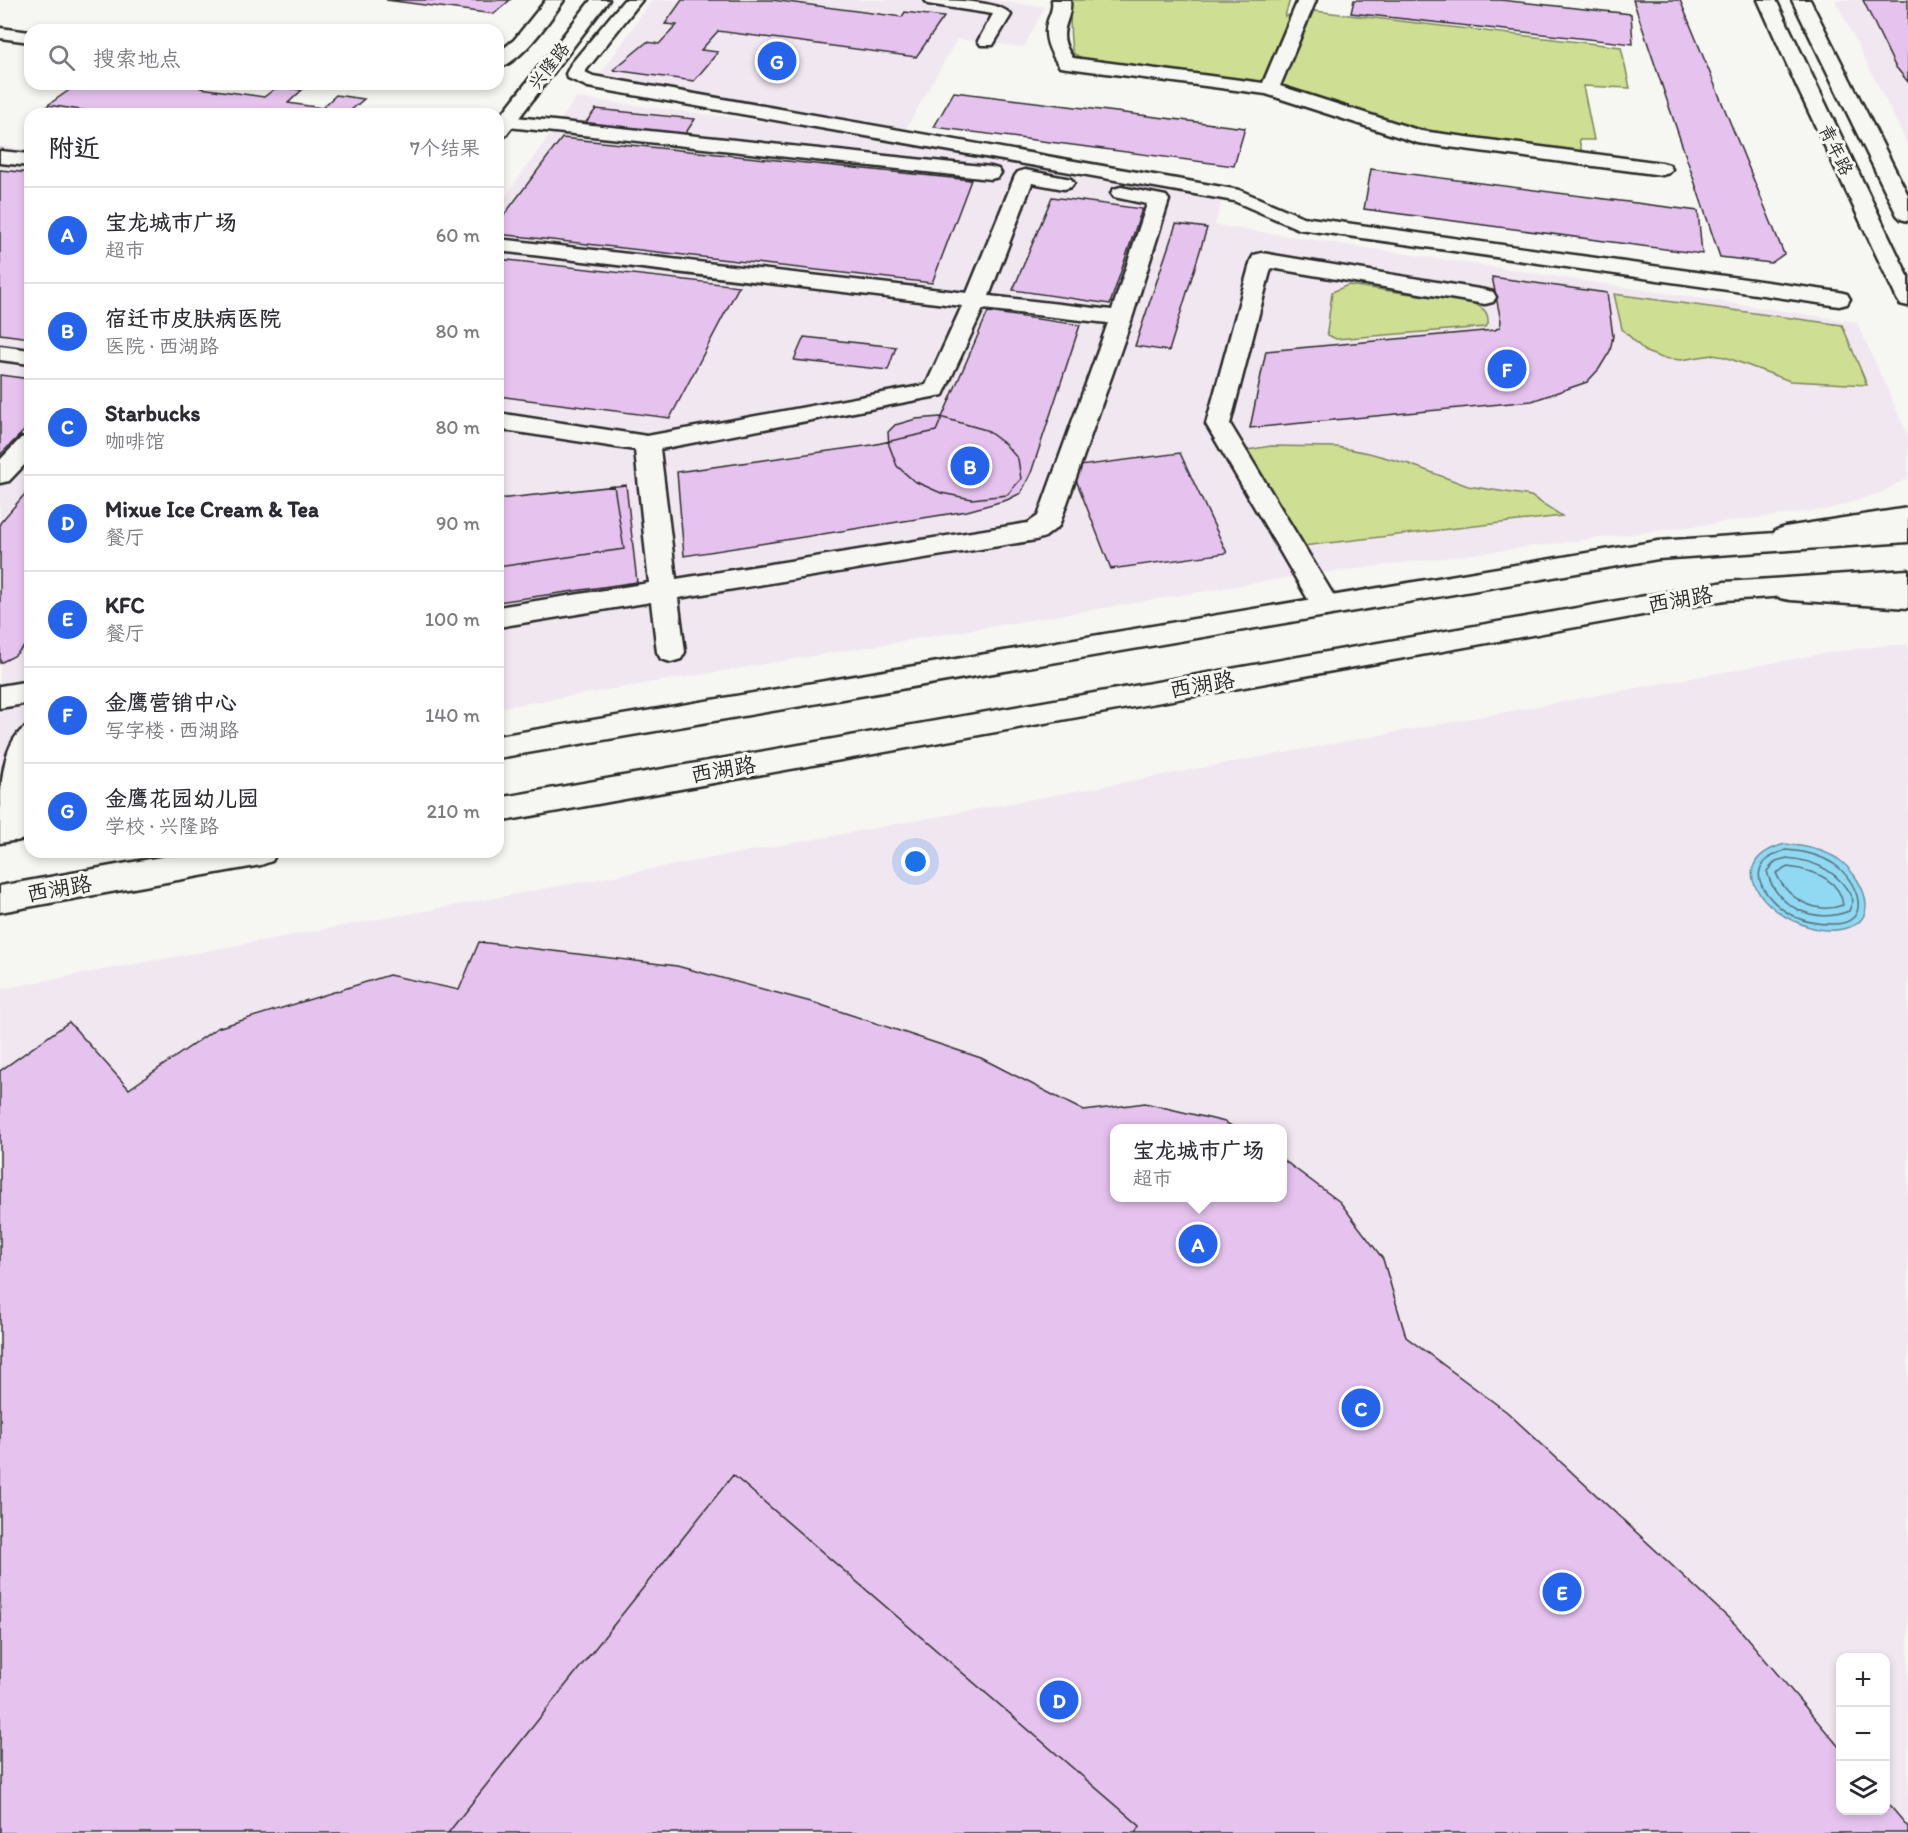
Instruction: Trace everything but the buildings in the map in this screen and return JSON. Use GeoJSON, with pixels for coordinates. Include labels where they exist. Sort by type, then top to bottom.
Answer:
{"type":"FeatureCollection","features":[{"type":"Feature","properties":{"kind":"main road"},"geometry":{"type":"LineString","coordinates":[[504,57],[520,44],[555,0]]}},
{"type":"Feature","properties":{"kind":"main road","name":"兴隆路"},"geometry":{"type":"LineString","coordinates":[[504,124],[600,0]]}},
{"type":"Feature","properties":{"kind":"main road"},"geometry":{"type":"LineString","coordinates":[[633,0],[578,68],[575,74],[579,78],[1239,196],[1259,204],[1276,215],[1299,223],[1839,299]]}},
{"type":"Feature","properties":{"kind":"main road"},"geometry":{"type":"LineString","coordinates":[[934,0],[991,7],[1000,11],[1002,15],[987,41]]}},
{"type":"Feature","properties":{"kind":"main road"},"geometry":{"type":"LineString","coordinates":[[1061,0],[1062,8],[1055,24],[1055,34],[1058,49],[1067,63],[1269,89],[1418,137],[1662,169]]}},
{"type":"Feature","properties":{"kind":"main road"},"geometry":{"type":"LineString","coordinates":[[1269,89],[1277,75],[1307,0]]}},
{"type":"Feature","properties":{"kind":"main road","name":"青年路"},"geometry":{"type":"LineString","coordinates":[[1767,0],[1806,87],[1908,299]]}},
{"type":"Feature","properties":{"kind":"main road","name":"青年路"},"geometry":{"type":"LineString","coordinates":[[1802,0],[1859,120],[1908,215]]}},
{"type":"Feature","properties":{"kind":"main road"},"geometry":{"type":"LineString","coordinates":[[0,33],[24,36]]}},
{"type":"Feature","properties":{"kind":"main road"},"geometry":{"type":"LineString","coordinates":[[504,127],[1025,176],[1159,200],[1121,318],[1050,520],[1036,531],[504,616]]}},
{"type":"Feature","properties":{"kind":"main road"},"geometry":{"type":"LineString","coordinates":[[0,157],[24,159]]}},
{"type":"Feature","properties":{"kind":"main road"},"geometry":{"type":"LineString","coordinates":[[504,422],[646,444],[935,390],[976,300],[1025,176]]}},
{"type":"Feature","properties":{"kind":"main road"},"geometry":{"type":"LineString","coordinates":[[504,246],[1121,318]]}},
{"type":"Feature","properties":{"kind":"main road"},"geometry":{"type":"LineString","coordinates":[[1326,606],[1218,424],[1262,260],[1485,297]]}},
{"type":"Feature","properties":{"kind":"main road"},"geometry":{"type":"LineString","coordinates":[[0,353],[24,356]]}},
{"type":"Feature","properties":{"kind":"main road"},"geometry":{"type":"LineString","coordinates":[[646,444],[671,652]]}},
{"type":"Feature","properties":{"kind":"main road"},"geometry":{"type":"LineString","coordinates":[[0,475],[24,450]]}},
{"type":"Feature","properties":{"kind":"main road"},"geometry":{"type":"LineString","coordinates":[[1710,546],[1908,517]]}},
{"type":"Feature","properties":{"kind":"main road"},"geometry":{"type":"LineString","coordinates":[[504,746],[1647,552],[1908,533]]}},
{"type":"Feature","properties":{"kind":"main road","name":"西湖路"},"geometry":{"type":"LineString","coordinates":[[504,809],[1725,591],[1908,579]]}},
{"type":"Feature","properties":{"kind":"main road"},"geometry":{"type":"LineString","coordinates":[[1746,589],[1908,598]]}},
{"type":"Feature","properties":{"kind":"main road"},"geometry":{"type":"LineString","coordinates":[[0,697],[24,693]]}},
{"type":"Feature","properties":{"kind":"main road"},"geometry":{"type":"LineString","coordinates":[[15,829],[15,756],[24,744]]}},
{"type":"Feature","properties":{"kind":"main road","name":"西湖路"},"geometry":{"type":"LineString","coordinates":[[0,898],[227,858]]}},
{"type":"Feature","properties":{"kind":"shaded area"},"geometry":{"type":"Polygon","coordinates":[[[652,0],[988,0],[1045,7],[1024,47],[957,39],[905,130],[600,75],[652,0]]]}},
{"type":"Feature","properties":{"kind":"shaded area"},"geometry":{"type":"Polygon","coordinates":[[[1835,0],[1908,0],[1908,145],[1835,0]]]}},
{"type":"Feature","properties":{"kind":"shaded area"},"geometry":{"type":"Polygon","coordinates":[[[576,98],[865,134],[1222,199],[1215,225],[1857,322],[1908,436],[1908,478],[1880,493],[1829,509],[1285,578],[504,707],[504,198],[576,98]]]}},
{"type":"Feature","properties":{"kind":"shaded area"},"geometry":{"type":"Polygon","coordinates":[[[0,146],[24,149],[24,786],[0,790],[0,146]]]}},
{"type":"Feature","properties":{"kind":"shaded area"},"geometry":{"type":"Polygon","coordinates":[[[1908,645],[1908,1833],[0,1833],[0,989],[1832,652],[1908,645]]]}},
{"type":"Feature","properties":{"kind":"green space"},"geometry":{"type":"Polygon","coordinates":[[[1069,0],[1290,0],[1285,16],[1315,11],[1621,47],[1630,88],[1583,86],[1594,140],[1579,140],[1582,152],[1449,134],[1389,122],[1335,103],[1250,80],[1088,62],[1073,53],[1069,0]]]}},
{"type":"Feature","properties":{"kind":"green space"},"geometry":{"type":"Polygon","coordinates":[[[1348,285],[1474,303],[1485,311],[1488,324],[1485,327],[1336,339],[1327,332],[1332,292],[1348,285]]]}},
{"type":"Feature","properties":{"kind":"green space"},"geometry":{"type":"Polygon","coordinates":[[[1614,294],[1842,325],[1867,385],[1790,381],[1725,357],[1712,355],[1681,360],[1662,358],[1646,352],[1622,329],[1614,294]]]}},
{"type":"Feature","properties":{"kind":"green space"},"geometry":{"type":"Polygon","coordinates":[[[1271,446],[1337,447],[1369,453],[1409,464],[1468,486],[1531,496],[1562,516],[1303,546],[1247,450],[1271,446]]]}},
{"type":"Feature","properties":{"kind":"water"},"geometry":{"type":"Polygon","coordinates":[[[1785,844],[1819,850],[1847,866],[1861,886],[1865,897],[1866,908],[1863,917],[1856,924],[1843,929],[1821,929],[1800,923],[1780,913],[1764,899],[1754,883],[1753,868],[1763,854],[1785,844]]]}},
{"type":"Feature","properties":{"kind":"place","name":"金鹰花园幼儿园"},"geometry":{"type":"Point","coordinates":[777,61]}},
{"type":"Feature","properties":{"kind":"place","name":"金鹰营销中心"},"geometry":{"type":"Point","coordinates":[1507,369]}},
{"type":"Feature","properties":{"kind":"place","name":"宿迁市皮肤病医院"},"geometry":{"type":"Point","coordinates":[970,466]}},
{"type":"Feature","properties":{"kind":"place","name":"宝龙城市广场"},"geometry":{"type":"Point","coordinates":[1198,1244]}},
{"type":"Feature","properties":{"kind":"place","name":"Starbucks"},"geometry":{"type":"Point","coordinates":[1361,1408]}},
{"type":"Feature","properties":{"kind":"place","name":"KFC"},"geometry":{"type":"Point","coordinates":[1562,1592]}},
{"type":"Feature","properties":{"kind":"place","name":"Mixue Ice Cream & Tea"},"geometry":{"type":"Point","coordinates":[1059,1700]}}]}
